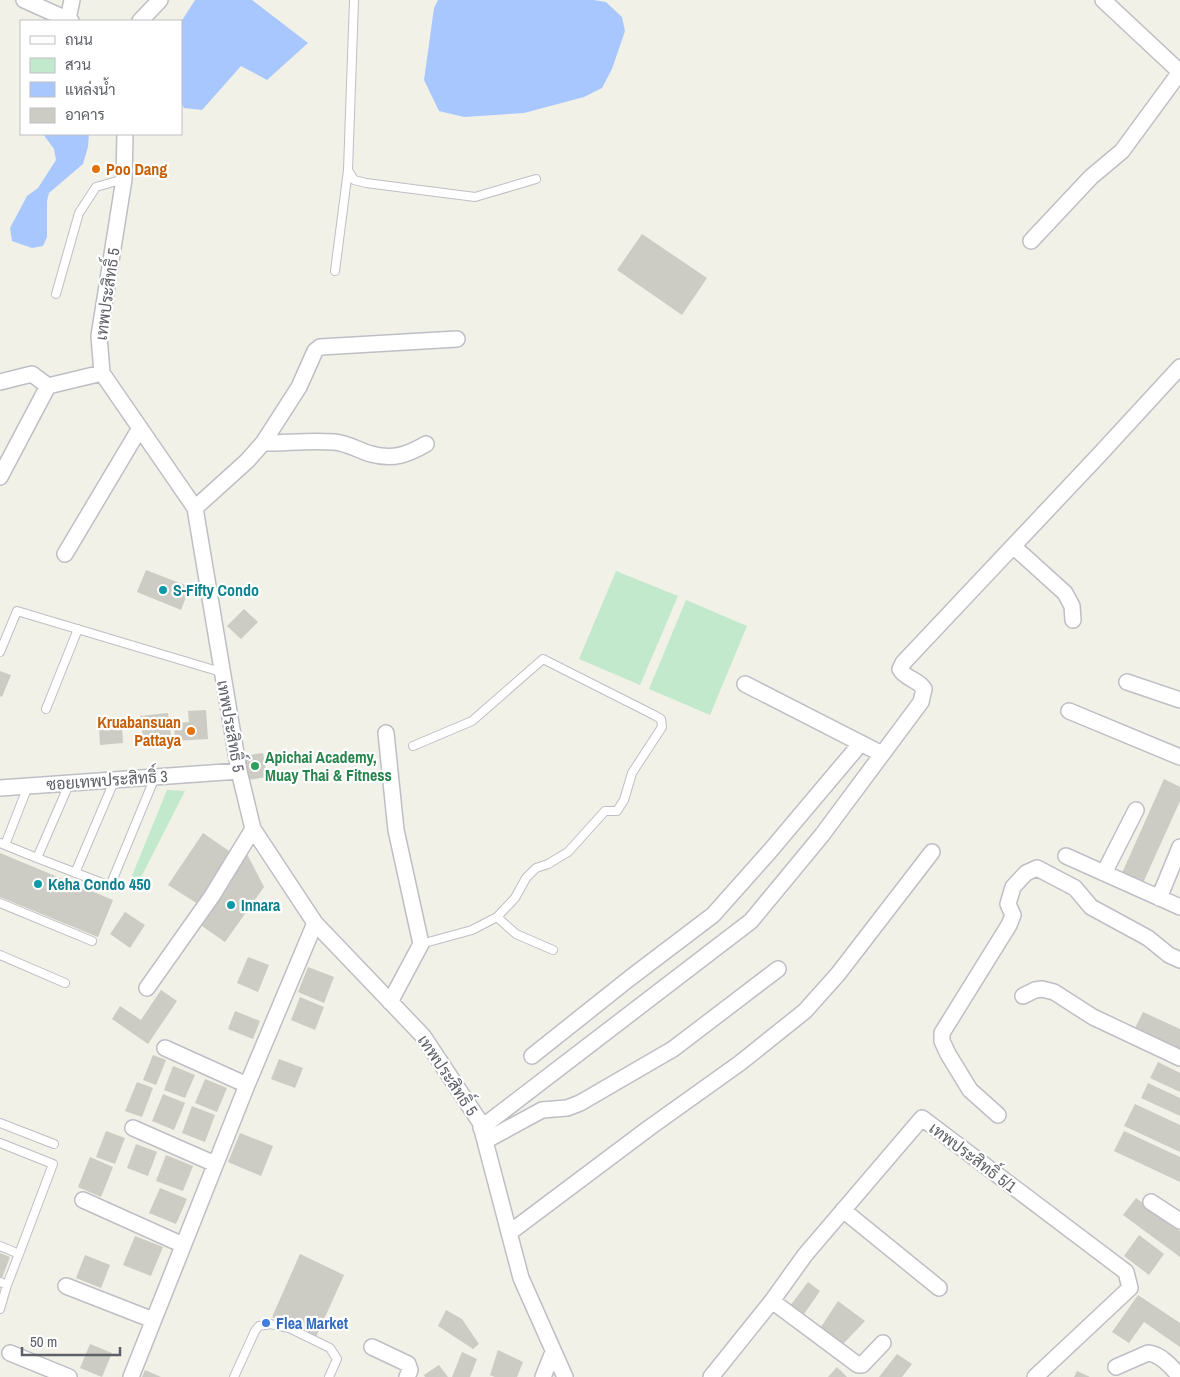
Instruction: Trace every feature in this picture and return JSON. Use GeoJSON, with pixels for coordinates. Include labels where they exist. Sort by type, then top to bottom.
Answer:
{"type":"FeatureCollection","features":[{"type":"Feature","properties":{"kind":"street"},"geometry":{"type":"LineString","coordinates":[[24,0],[70,20],[72,0]]}},
{"type":"Feature","properties":{"kind":"street"},"geometry":{"type":"LineString","coordinates":[[141,20],[160,0]]}},
{"type":"Feature","properties":{"kind":"street"},"geometry":{"type":"LineString","coordinates":[[1031,241],[1091,177],[1122,152],[1180,72],[1103,0]]}},
{"type":"Feature","properties":{"kind":"street","name":"เทพประสิทธิ์ 5"},"geometry":{"type":"LineString","coordinates":[[125,135],[124,179],[99,336],[102,373],[195,508],[239,771],[254,829],[315,923],[423,1036],[480,1122],[521,1278],[565,1377]]}},
{"type":"Feature","properties":{"kind":"street"},"geometry":{"type":"LineString","coordinates":[[195,508],[264,443],[299,387],[315,351],[320,346],[457,339]]}},
{"type":"Feature","properties":{"kind":"street"},"geometry":{"type":"LineString","coordinates":[[483,1135],[751,921],[822,835],[921,702],[924,689],[922,685],[902,674],[900,669],[903,664],[1180,367]]}},
{"type":"Feature","properties":{"kind":"street"},"geometry":{"type":"LineString","coordinates":[[0,477],[48,386],[102,373]]}},
{"type":"Feature","properties":{"kind":"street"},"geometry":{"type":"LineString","coordinates":[[0,382],[32,374],[48,386]]}},
{"type":"Feature","properties":{"kind":"street"},"geometry":{"type":"LineString","coordinates":[[65,554],[140,428]]}},
{"type":"Feature","properties":{"kind":"street"},"geometry":{"type":"LineString","coordinates":[[264,443],[333,442],[347,444],[371,454],[388,457],[407,455],[426,444]]}},
{"type":"Feature","properties":{"kind":"street"},"geometry":{"type":"LineString","coordinates":[[1013,546],[1064,593],[1072,606],[1073,620]]}},
{"type":"Feature","properties":{"kind":"street"},"geometry":{"type":"LineString","coordinates":[[1127,682],[1180,700]]}},
{"type":"Feature","properties":{"kind":"street"},"geometry":{"type":"LineString","coordinates":[[745,684],[882,754]]}},
{"type":"Feature","properties":{"kind":"street"},"geometry":{"type":"LineString","coordinates":[[1069,711],[1180,757]]}},
{"type":"Feature","properties":{"kind":"street"},"geometry":{"type":"LineString","coordinates":[[386,733],[396,830],[421,944],[390,1002]]}},
{"type":"Feature","properties":{"kind":"street"},"geometry":{"type":"LineString","coordinates":[[532,1056],[713,914],[770,851],[861,743]]}},
{"type":"Feature","properties":{"kind":"street","name":"ซอยเทพประสิทธิ์ 3"},"geometry":{"type":"LineString","coordinates":[[0,788],[239,771]]}},
{"type":"Feature","properties":{"kind":"street"},"geometry":{"type":"LineString","coordinates":[[1104,873],[1136,810]]}},
{"type":"Feature","properties":{"kind":"street"},"geometry":{"type":"LineString","coordinates":[[147,988],[212,896],[254,829]]}},
{"type":"Feature","properties":{"kind":"street"},"geometry":{"type":"LineString","coordinates":[[1160,898],[1180,847]]}},
{"type":"Feature","properties":{"kind":"street"},"geometry":{"type":"LineString","coordinates":[[509,1233],[648,1128],[740,1063],[805,1011],[838,974],[932,852]]}},
{"type":"Feature","properties":{"kind":"street"},"geometry":{"type":"LineString","coordinates":[[1066,856],[1180,907]]}},
{"type":"Feature","properties":{"kind":"street"},"geometry":{"type":"LineString","coordinates":[[998,1115],[970,1090],[948,1054],[942,1040],[942,1034],[1009,925],[1013,915],[1008,904],[1013,887],[1026,873],[1037,868],[1075,888],[1091,906],[1148,938],[1180,960]]}},
{"type":"Feature","properties":{"kind":"street"},"geometry":{"type":"LineString","coordinates":[[131,1377],[182,1245],[315,923]]}},
{"type":"Feature","properties":{"kind":"street"},"geometry":{"type":"LineString","coordinates":[[483,1135],[542,1110],[567,1108],[580,1103],[673,1049],[778,969]]}},
{"type":"Feature","properties":{"kind":"street"},"geometry":{"type":"LineString","coordinates":[[1024,996],[1035,990],[1054,992],[1093,1017],[1180,1058]]}},
{"type":"Feature","properties":{"kind":"street"},"geometry":{"type":"LineString","coordinates":[[165,1048],[247,1085]]}},
{"type":"Feature","properties":{"kind":"street","name":"เทพประสิทธิ์ 5/1"},"geometry":{"type":"LineString","coordinates":[[711,1377],[772,1301],[805,1255],[922,1118],[1126,1272],[1130,1288],[1034,1377]]}},
{"type":"Feature","properties":{"kind":"street"},"geometry":{"type":"LineString","coordinates":[[133,1128],[215,1164]]}},
{"type":"Feature","properties":{"kind":"street"},"geometry":{"type":"LineString","coordinates":[[83,1200],[182,1245]]}},
{"type":"Feature","properties":{"kind":"street"},"geometry":{"type":"LineString","coordinates":[[1151,1202],[1180,1221]]}},
{"type":"Feature","properties":{"kind":"street"},"geometry":{"type":"LineString","coordinates":[[843,1210],[940,1288]]}},
{"type":"Feature","properties":{"kind":"street"},"geometry":{"type":"LineString","coordinates":[[66,1286],[153,1320]]}},
{"type":"Feature","properties":{"kind":"street"},"geometry":{"type":"LineString","coordinates":[[772,1301],[858,1365],[862,1365],[883,1343]]}},
{"type":"Feature","properties":{"kind":"street"},"geometry":{"type":"LineString","coordinates":[[372,1347],[408,1364],[410,1370],[407,1377]]}},
{"type":"Feature","properties":{"kind":"street"},"geometry":{"type":"LineString","coordinates":[[543,1377],[553,1352]]}},
{"type":"Feature","properties":{"kind":"street"},"geometry":{"type":"LineString","coordinates":[[10,1353],[69,1377]]}},
{"type":"Feature","properties":{"kind":"street"},"geometry":{"type":"LineString","coordinates":[[1116,1367],[1151,1353],[1169,1364],[1180,1377]]}},
{"type":"Feature","properties":{"kind":"lane"},"geometry":{"type":"LineString","coordinates":[[335,271],[348,170],[354,0]]}},
{"type":"Feature","properties":{"kind":"lane"},"geometry":{"type":"LineString","coordinates":[[348,170],[354,180],[366,183],[475,197],[536,179]]}},
{"type":"Feature","properties":{"kind":"lane"},"geometry":{"type":"LineString","coordinates":[[56,294],[79,213],[96,187],[124,179]]}},
{"type":"Feature","properties":{"kind":"lane"},"geometry":{"type":"LineString","coordinates":[[0,652],[17,610],[222,672]]}},
{"type":"Feature","properties":{"kind":"lane"},"geometry":{"type":"LineString","coordinates":[[46,709],[78,629]]}},
{"type":"Feature","properties":{"kind":"lane"},"geometry":{"type":"LineString","coordinates":[[413,746],[472,722],[543,658],[661,720],[662,728],[632,773],[624,800],[617,811],[605,811],[568,852],[548,864],[536,868],[526,878],[515,898],[497,917],[472,930],[421,944]]}},
{"type":"Feature","properties":{"kind":"lane"},"geometry":{"type":"LineString","coordinates":[[29,785],[3,844],[110,886],[155,777]]}},
{"type":"Feature","properties":{"kind":"lane"},"geometry":{"type":"LineString","coordinates":[[75,873],[115,780]]}},
{"type":"Feature","properties":{"kind":"lane"},"geometry":{"type":"LineString","coordinates":[[37,858],[70,782]]}},
{"type":"Feature","properties":{"kind":"lane"},"geometry":{"type":"LineString","coordinates":[[0,903],[92,941]]}},
{"type":"Feature","properties":{"kind":"lane"},"geometry":{"type":"LineString","coordinates":[[497,917],[516,934],[553,950]]}},
{"type":"Feature","properties":{"kind":"lane"},"geometry":{"type":"LineString","coordinates":[[0,955],[65,983]]}},
{"type":"Feature","properties":{"kind":"lane"},"geometry":{"type":"LineString","coordinates":[[0,1123],[54,1144]]}},
{"type":"Feature","properties":{"kind":"lane"},"geometry":{"type":"LineString","coordinates":[[0,1143],[53,1164],[19,1254],[4,1284],[0,1309]]}},
{"type":"Feature","properties":{"kind":"lane"},"geometry":{"type":"LineString","coordinates":[[0,1246],[19,1254]]}},
{"type":"Feature","properties":{"kind":"lane"},"geometry":{"type":"LineString","coordinates":[[234,1377],[255,1331],[259,1326],[270,1324],[289,1328],[330,1348],[337,1359],[328,1377]]}},
{"type":"Feature","properties":{"kind":"green space"},"geometry":{"type":"Polygon","coordinates":[[[616,571],[678,596],[640,685],[579,659],[616,571]]]}},
{"type":"Feature","properties":{"kind":"green space"},"geometry":{"type":"Polygon","coordinates":[[[686,600],[747,626],[710,715],[649,689],[686,600]]]}},
{"type":"Feature","properties":{"kind":"green space"},"geometry":{"type":"Polygon","coordinates":[[[167,790],[185,791],[134,891],[127,888],[167,790]]]}},
{"type":"Feature","properties":{"kind":"water"},"geometry":{"type":"Polygon","coordinates":[[[195,0],[252,0],[308,43],[267,80],[241,66],[202,110],[184,108],[182,105],[182,20],[195,0]]]}},
{"type":"Feature","properties":{"kind":"water"},"geometry":{"type":"Polygon","coordinates":[[[438,0],[594,0],[606,2],[622,17],[625,31],[612,69],[602,88],[584,97],[524,113],[464,117],[439,111],[424,80],[434,8],[438,0]]]}},
{"type":"Feature","properties":{"kind":"water"},"geometry":{"type":"Polygon","coordinates":[[[44,135],[89,135],[83,164],[49,193],[47,201],[47,237],[43,246],[32,248],[12,241],[10,228],[27,196],[38,188],[56,160],[54,149],[44,135]]]}},
{"type":"Feature","properties":{"kind":"building"},"geometry":{"type":"Polygon","coordinates":[[[642,234],[707,278],[682,315],[617,270],[642,234]]]}},
{"type":"Feature","properties":{"kind":"building","name":"S-Fifty Condo"},"geometry":{"type":"Polygon","coordinates":[[[146,570],[190,587],[181,610],[137,592],[146,570]]]}},
{"type":"Feature","properties":{"kind":"building"},"geometry":{"type":"Polygon","coordinates":[[[244,609],[258,622],[241,639],[227,626],[244,609]]]}},
{"type":"Feature","properties":{"kind":"building"},"geometry":{"type":"Polygon","coordinates":[[[0,671],[11,675],[2,697],[0,696],[0,671]]]}},
{"type":"Feature","properties":{"kind":"building","name":"Kruabansuan Pattaya"},"geometry":{"type":"Polygon","coordinates":[[[206,710],[208,739],[175,741],[174,723],[189,722],[188,711],[206,710]]]}},
{"type":"Feature","properties":{"kind":"building"},"geometry":{"type":"Polygon","coordinates":[[[168,713],[172,743],[144,746],[140,716],[168,713]]]}},
{"type":"Feature","properties":{"kind":"building"},"geometry":{"type":"Polygon","coordinates":[[[122,727],[123,743],[100,745],[99,728],[122,727]]]}},
{"type":"Feature","properties":{"kind":"building","name":"Apichai Academy, Muay Thai & Fitness"},"geometry":{"type":"Polygon","coordinates":[[[263,753],[267,777],[247,780],[243,756],[263,753]]]}},
{"type":"Feature","properties":{"kind":"building"},"geometry":{"type":"Polygon","coordinates":[[[1164,779],[1180,787],[1180,801],[1143,883],[1122,873],[1164,779]]]}},
{"type":"Feature","properties":{"kind":"building"},"geometry":{"type":"Polygon","coordinates":[[[203,833],[232,853],[198,904],[168,885],[203,833]]]}},
{"type":"Feature","properties":{"kind":"building","name":"Keha Condo 450"},"geometry":{"type":"Polygon","coordinates":[[[0,853],[113,900],[98,937],[0,897],[0,853]]]}},
{"type":"Feature","properties":{"kind":"building","name":"Innara"},"geometry":{"type":"Polygon","coordinates":[[[247,854],[264,887],[225,942],[199,924],[247,854]]]}},
{"type":"Feature","properties":{"kind":"building"},"geometry":{"type":"Polygon","coordinates":[[[125,912],[145,925],[130,948],[110,934],[125,912]]]}},
{"type":"Feature","properties":{"kind":"building"},"geometry":{"type":"Polygon","coordinates":[[[248,957],[269,965],[258,992],[237,983],[248,957]]]}},
{"type":"Feature","properties":{"kind":"building"},"geometry":{"type":"Polygon","coordinates":[[[308,967],[334,977],[324,1003],[298,992],[308,967]]]}},
{"type":"Feature","properties":{"kind":"building"},"geometry":{"type":"Polygon","coordinates":[[[161,990],[177,1001],[148,1044],[112,1019],[120,1006],[141,1020],[161,990]]]}},
{"type":"Feature","properties":{"kind":"building"},"geometry":{"type":"Polygon","coordinates":[[[300,997],[324,1007],[315,1030],[291,1020],[300,997]]]}},
{"type":"Feature","properties":{"kind":"building"},"geometry":{"type":"Polygon","coordinates":[[[235,1011],[260,1021],[253,1039],[228,1029],[235,1011]]]}},
{"type":"Feature","properties":{"kind":"building"},"geometry":{"type":"Polygon","coordinates":[[[1143,1012],[1180,1029],[1180,1051],[1134,1030],[1143,1012]]]}},
{"type":"Feature","properties":{"kind":"building"},"geometry":{"type":"Polygon","coordinates":[[[153,1055],[166,1060],[156,1085],[143,1080],[153,1055]]]}},
{"type":"Feature","properties":{"kind":"building"},"geometry":{"type":"Polygon","coordinates":[[[279,1059],[303,1068],[295,1088],[271,1079],[279,1059]]]}},
{"type":"Feature","properties":{"kind":"building"},"geometry":{"type":"Polygon","coordinates":[[[1158,1062],[1180,1073],[1180,1092],[1150,1078],[1158,1062]]]}},
{"type":"Feature","properties":{"kind":"building"},"geometry":{"type":"Polygon","coordinates":[[[173,1066],[195,1075],[185,1098],[164,1090],[173,1066]]]}},
{"type":"Feature","properties":{"kind":"building"},"geometry":{"type":"Polygon","coordinates":[[[205,1079],[227,1088],[217,1112],[195,1103],[205,1079]]]}},
{"type":"Feature","properties":{"kind":"building"},"geometry":{"type":"Polygon","coordinates":[[[137,1082],[153,1088],[142,1117],[125,1111],[137,1082]]]}},
{"type":"Feature","properties":{"kind":"building"},"geometry":{"type":"Polygon","coordinates":[[[1148,1083],[1180,1098],[1180,1116],[1141,1098],[1148,1083]]]}},
{"type":"Feature","properties":{"kind":"building"},"geometry":{"type":"Polygon","coordinates":[[[163,1094],[185,1103],[174,1130],[152,1121],[163,1094]]]}},
{"type":"Feature","properties":{"kind":"building"},"geometry":{"type":"Polygon","coordinates":[[[1135,1104],[1180,1125],[1180,1152],[1124,1126],[1135,1104]]]}},
{"type":"Feature","properties":{"kind":"building"},"geometry":{"type":"Polygon","coordinates":[[[192,1106],[215,1115],[205,1142],[182,1133],[192,1106]]]}},
{"type":"Feature","properties":{"kind":"building"},"geometry":{"type":"Polygon","coordinates":[[[106,1131],[125,1138],[115,1164],[96,1157],[106,1131]]]}},
{"type":"Feature","properties":{"kind":"building"},"geometry":{"type":"Polygon","coordinates":[[[1124,1131],[1180,1157],[1180,1182],[1114,1151],[1124,1131]]]}},
{"type":"Feature","properties":{"kind":"building"},"geometry":{"type":"Polygon","coordinates":[[[240,1133],[273,1146],[261,1176],[228,1162],[240,1133]]]}},
{"type":"Feature","properties":{"kind":"building"},"geometry":{"type":"Polygon","coordinates":[[[136,1144],[157,1152],[148,1176],[127,1168],[136,1144]]]}},
{"type":"Feature","properties":{"kind":"building"},"geometry":{"type":"Polygon","coordinates":[[[166,1155],[193,1166],[183,1191],[156,1181],[166,1155]]]}},
{"type":"Feature","properties":{"kind":"building"},"geometry":{"type":"Polygon","coordinates":[[[90,1157],[113,1167],[101,1197],[78,1187],[90,1157]]]}},
{"type":"Feature","properties":{"kind":"building"},"geometry":{"type":"Polygon","coordinates":[[[160,1188],[187,1199],[176,1224],[149,1213],[160,1188]]]}},
{"type":"Feature","properties":{"kind":"building"},"geometry":{"type":"Polygon","coordinates":[[[1136,1198],[1180,1231],[1180,1257],[1123,1215],[1136,1198]]]}},
{"type":"Feature","properties":{"kind":"building"},"geometry":{"type":"Polygon","coordinates":[[[1139,1235],[1164,1254],[1149,1275],[1124,1256],[1139,1235]]]}},
{"type":"Feature","properties":{"kind":"building"},"geometry":{"type":"Polygon","coordinates":[[[135,1236],[163,1247],[151,1276],[123,1265],[135,1236]]]}},
{"type":"Feature","properties":{"kind":"building"},"geometry":{"type":"Polygon","coordinates":[[[0,1253],[10,1257],[2,1278],[0,1277],[0,1253]]]}},
{"type":"Feature","properties":{"kind":"building"},"geometry":{"type":"Polygon","coordinates":[[[300,1254],[344,1275],[316,1337],[272,1317],[300,1254]]]}},
{"type":"Feature","properties":{"kind":"building"},"geometry":{"type":"Polygon","coordinates":[[[85,1255],[110,1265],[101,1288],[76,1278],[85,1255]]]}},
{"type":"Feature","properties":{"kind":"building"},"geometry":{"type":"Polygon","coordinates":[[[808,1282],[820,1291],[802,1317],[790,1306],[808,1282]]]}},
{"type":"Feature","properties":{"kind":"building"},"geometry":{"type":"Polygon","coordinates":[[[1138,1295],[1180,1323],[1180,1347],[1144,1322],[1129,1343],[1112,1332],[1138,1295]]]}},
{"type":"Feature","properties":{"kind":"building"},"geometry":{"type":"Polygon","coordinates":[[[838,1301],[865,1321],[843,1344],[821,1327],[838,1301]]]}},
{"type":"Feature","properties":{"kind":"building"},"geometry":{"type":"Polygon","coordinates":[[[446,1310],[462,1319],[479,1344],[473,1349],[438,1326],[446,1310]]]}},
{"type":"Feature","properties":{"kind":"building"},"geometry":{"type":"Polygon","coordinates":[[[90,1344],[112,1353],[102,1377],[80,1368],[90,1344]]]}},
{"type":"Feature","properties":{"kind":"building"},"geometry":{"type":"Polygon","coordinates":[[[498,1350],[523,1362],[517,1377],[495,1377],[490,1375],[498,1350]]]}},
{"type":"Feature","properties":{"kind":"building"},"geometry":{"type":"Polygon","coordinates":[[[462,1352],[477,1359],[470,1377],[452,1377],[462,1352]]]}},
{"type":"Feature","properties":{"kind":"building"},"geometry":{"type":"Polygon","coordinates":[[[897,1354],[912,1364],[902,1377],[879,1377],[897,1354]]]}},
{"type":"Feature","properties":{"kind":"building"},"geometry":{"type":"Polygon","coordinates":[[[439,1365],[448,1377],[425,1377],[424,1375],[439,1365]]]}},
{"type":"Feature","properties":{"kind":"building"},"geometry":{"type":"Polygon","coordinates":[[[837,1367],[847,1377],[828,1377],[837,1367]]]}},
{"type":"Feature","properties":{"kind":"building"},"geometry":{"type":"Polygon","coordinates":[[[145,1370],[161,1377],[142,1377],[145,1370]]]}},
{"type":"Feature","properties":{"kind":"building"},"geometry":{"type":"Polygon","coordinates":[[[1077,1371],[1090,1377],[1074,1377],[1077,1371]]]}},
{"type":"Feature","properties":{"kind":"place","name":"Poo Dang"},"geometry":{"type":"Point","coordinates":[96,169]}},
{"type":"Feature","properties":{"kind":"place","name":"S-Fifty Condo"},"geometry":{"type":"Point","coordinates":[163,590]}},
{"type":"Feature","properties":{"kind":"place","name":"Kruabansuan Pattaya"},"geometry":{"type":"Point","coordinates":[191,731]}},
{"type":"Feature","properties":{"kind":"place","name":"Apichai Academy, Muay Thai & Fitness"},"geometry":{"type":"Point","coordinates":[255,766]}},
{"type":"Feature","properties":{"kind":"place","name":"Keha Condo 450"},"geometry":{"type":"Point","coordinates":[38,884]}},
{"type":"Feature","properties":{"kind":"place","name":"Innara"},"geometry":{"type":"Point","coordinates":[231,905]}},
{"type":"Feature","properties":{"kind":"place","name":"Flea Market"},"geometry":{"type":"Point","coordinates":[266,1323]}}]}
